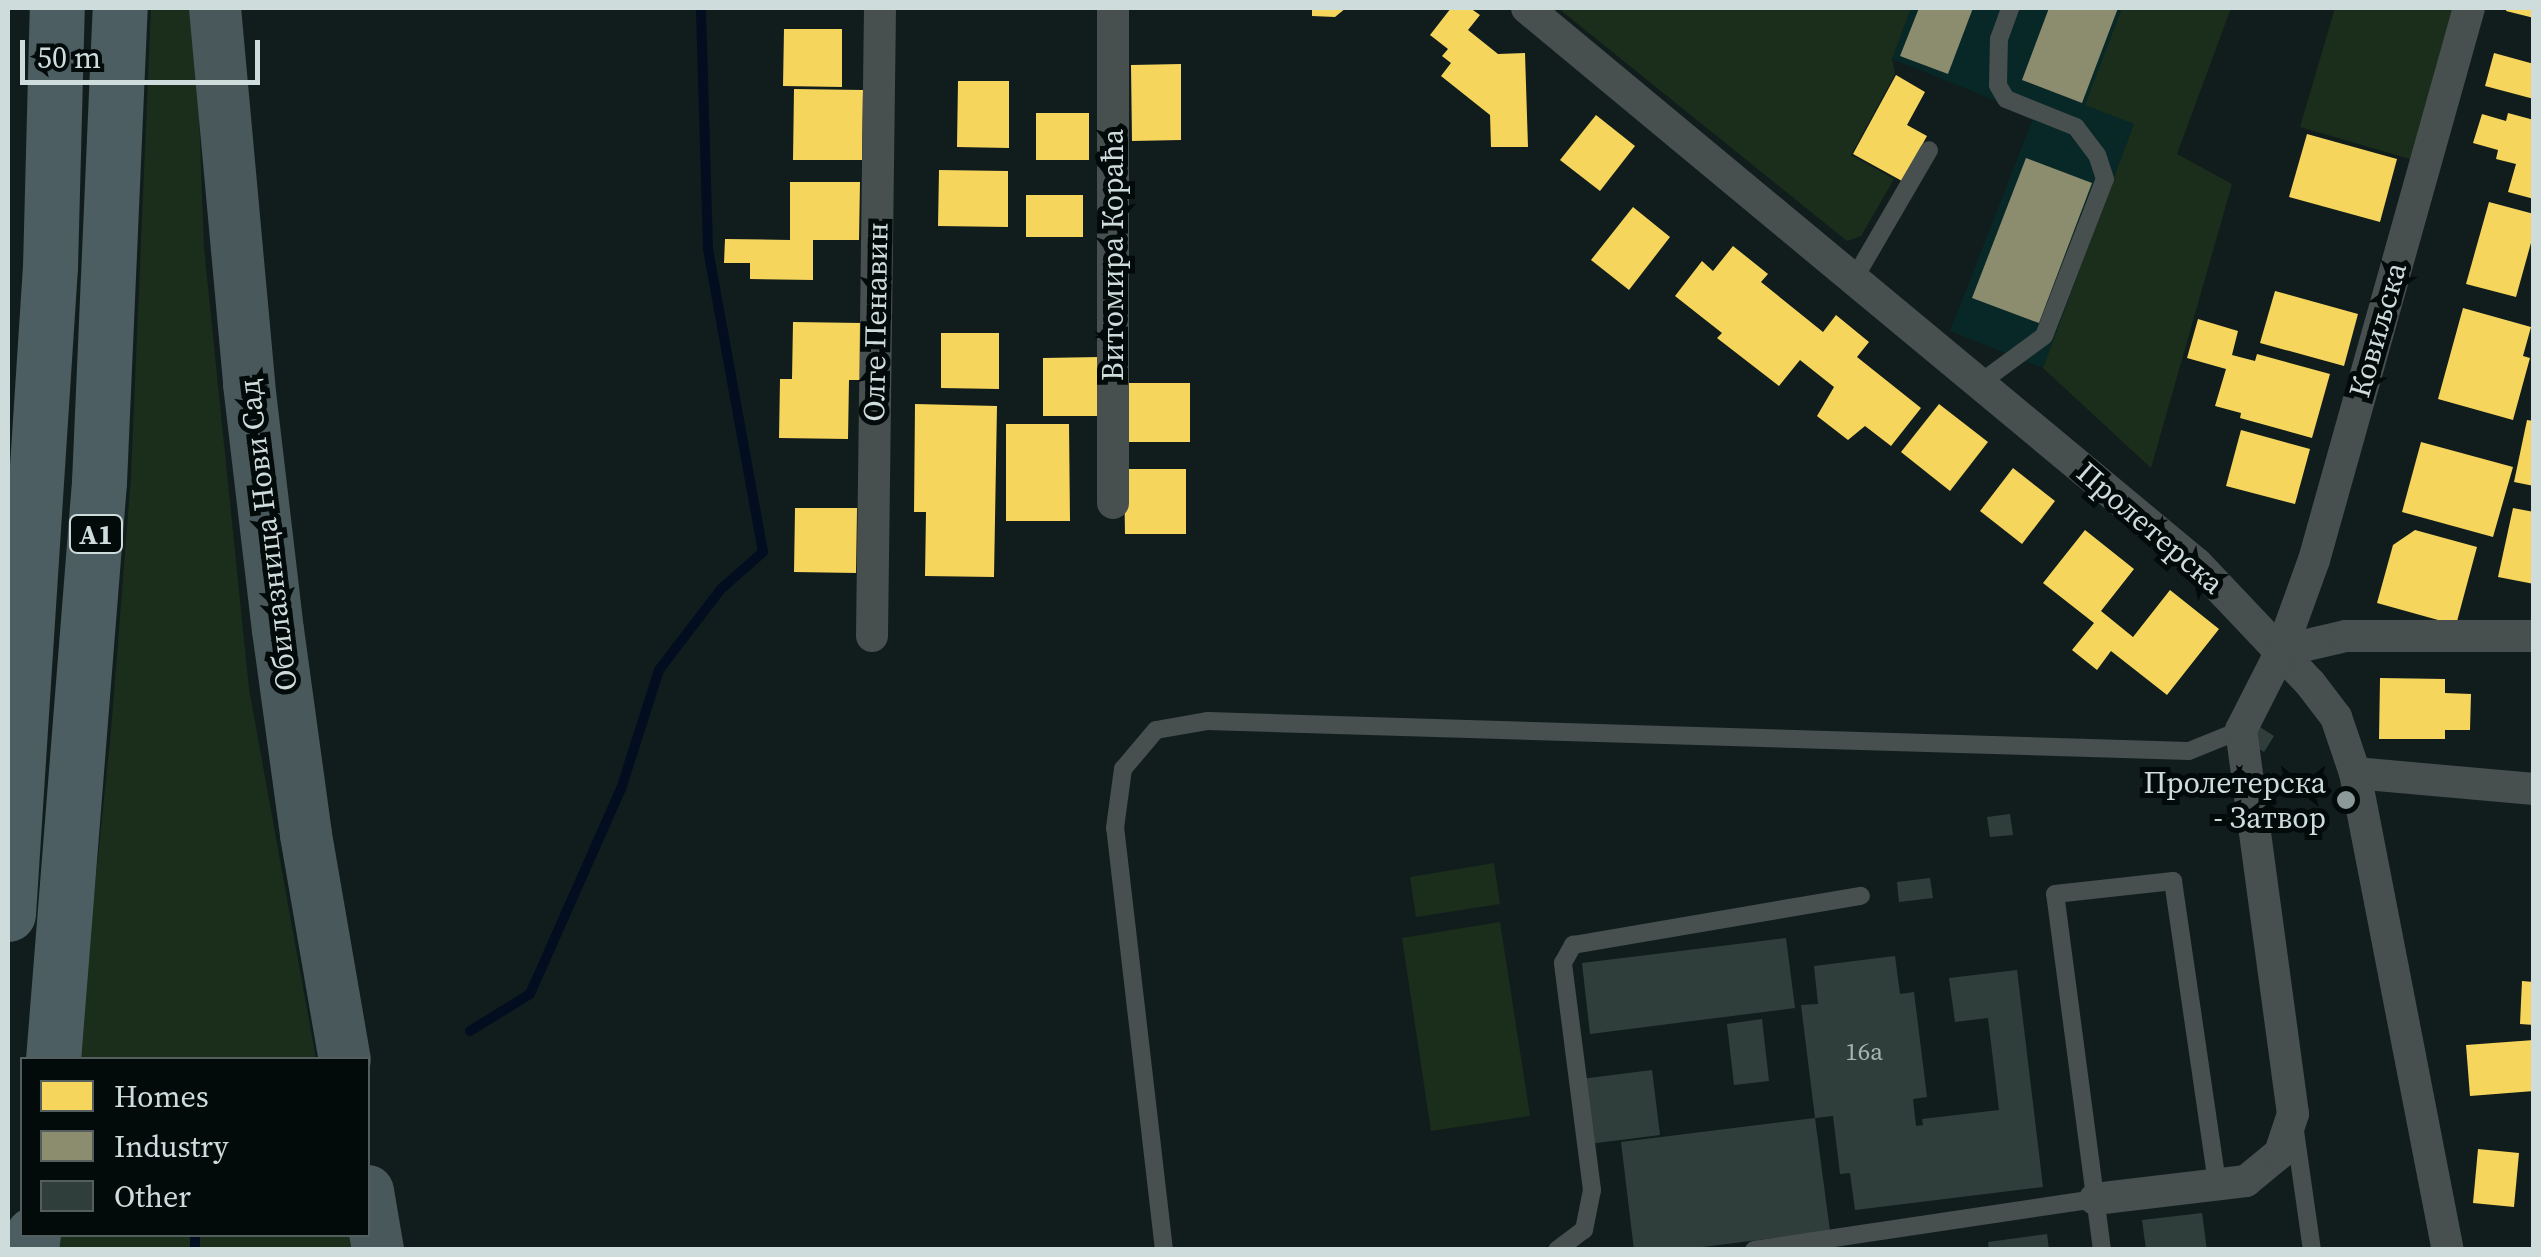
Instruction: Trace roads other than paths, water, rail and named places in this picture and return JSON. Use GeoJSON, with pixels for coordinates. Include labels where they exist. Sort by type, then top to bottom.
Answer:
{"type":"FeatureCollection","features":[{"type":"Feature","properties":{"kind":"highway","name":"A1"},"geometry":{"type":"LineString","coordinates":[[8,914],[21,758],[48,287],[57,8]]}},
{"type":"Feature","properties":{"kind":"highway","name":"A1"},"geometry":{"type":"LineString","coordinates":[[54,1057],[100,482],[120,8]]}},
{"type":"Feature","properties":{"kind":"main road","name":"Обилазница Нови Сад"},"geometry":{"type":"LineString","coordinates":[[215,8],[249,384],[278,630],[306,834],[344,1057]]}},
{"type":"Feature","properties":{"kind":"main road"},"geometry":{"type":"LineString","coordinates":[[370,1203],[378,1250]]}},
{"type":"Feature","properties":{"kind":"street","name":"Олге Пенавин"},"geometry":{"type":"LineString","coordinates":[[872,636],[880,8]]}},
{"type":"Feature","properties":{"kind":"street","name":"Витомира Кораћа"},"geometry":{"type":"LineString","coordinates":[[1113,8],[1113,503]]}},
{"type":"Feature","properties":{"kind":"street","name":"Пролетерска"},"geometry":{"type":"LineString","coordinates":[[1527,8],[2197,564],[2281,651],[2336,718],[2355,773],[2448,1250]]}},
{"type":"Feature","properties":{"kind":"street","name":"Ковиљска"},"geometry":{"type":"LineString","coordinates":[[2241,730],[2281,651],[2314,560],[2469,8]]}},
{"type":"Feature","properties":{"kind":"street"},"geometry":{"type":"LineString","coordinates":[[2281,651],[2346,636],[2534,636]]}},
{"type":"Feature","properties":{"kind":"street"},"geometry":{"type":"LineString","coordinates":[[2095,1199],[2246,1181],[2280,1153],[2293,1114],[2241,730]]}},
{"type":"Feature","properties":{"kind":"street"},"geometry":{"type":"LineString","coordinates":[[2355,773],[2534,788]]}},
{"type":"Feature","properties":{"kind":"lane"},"geometry":{"type":"LineString","coordinates":[[1980,383],[2044,336],[2106,179],[2097,155],[2076,128],[2006,99],[1998,84],[1999,39],[2010,8]]}},
{"type":"Feature","properties":{"kind":"lane"},"geometry":{"type":"LineString","coordinates":[[1854,279],[1928,150]]}},
{"type":"Feature","properties":{"kind":"lane"},"geometry":{"type":"LineString","coordinates":[[1164,1250],[1114,828],[1123,769],[1156,730],[1208,721],[2189,750],[2241,730]]}},
{"type":"Feature","properties":{"kind":"lane"},"geometry":{"type":"LineString","coordinates":[[2102,1250],[2055,894],[2173,881],[2217,1184]]}},
{"type":"Feature","properties":{"kind":"lane"},"geometry":{"type":"LineString","coordinates":[[1558,1250],[1584,1230],[1592,1190],[1563,963],[1573,945],[1861,896]]}},
{"type":"Feature","properties":{"kind":"lane"},"geometry":{"type":"LineString","coordinates":[[2293,1114],[2312,1250]]}},
{"type":"Feature","properties":{"kind":"lane"},"geometry":{"type":"LineString","coordinates":[[1754,1250],[2095,1199]]}},
{"type":"Feature","properties":{"kind":"waterway"},"geometry":{"type":"LineString","coordinates":[[470,1031],[530,994],[621,789],[659,670],[721,589],[763,552],[708,248],[701,8]]}},
{"type":"Feature","properties":{"kind":"waterway"},"geometry":{"type":"LineString","coordinates":[[195,1237],[195,1250]]}},
{"type":"Feature","properties":{"kind":"place","name":"Пролетерска - Затвор"},"geometry":{"type":"Point","coordinates":[2346,800]}}]}
